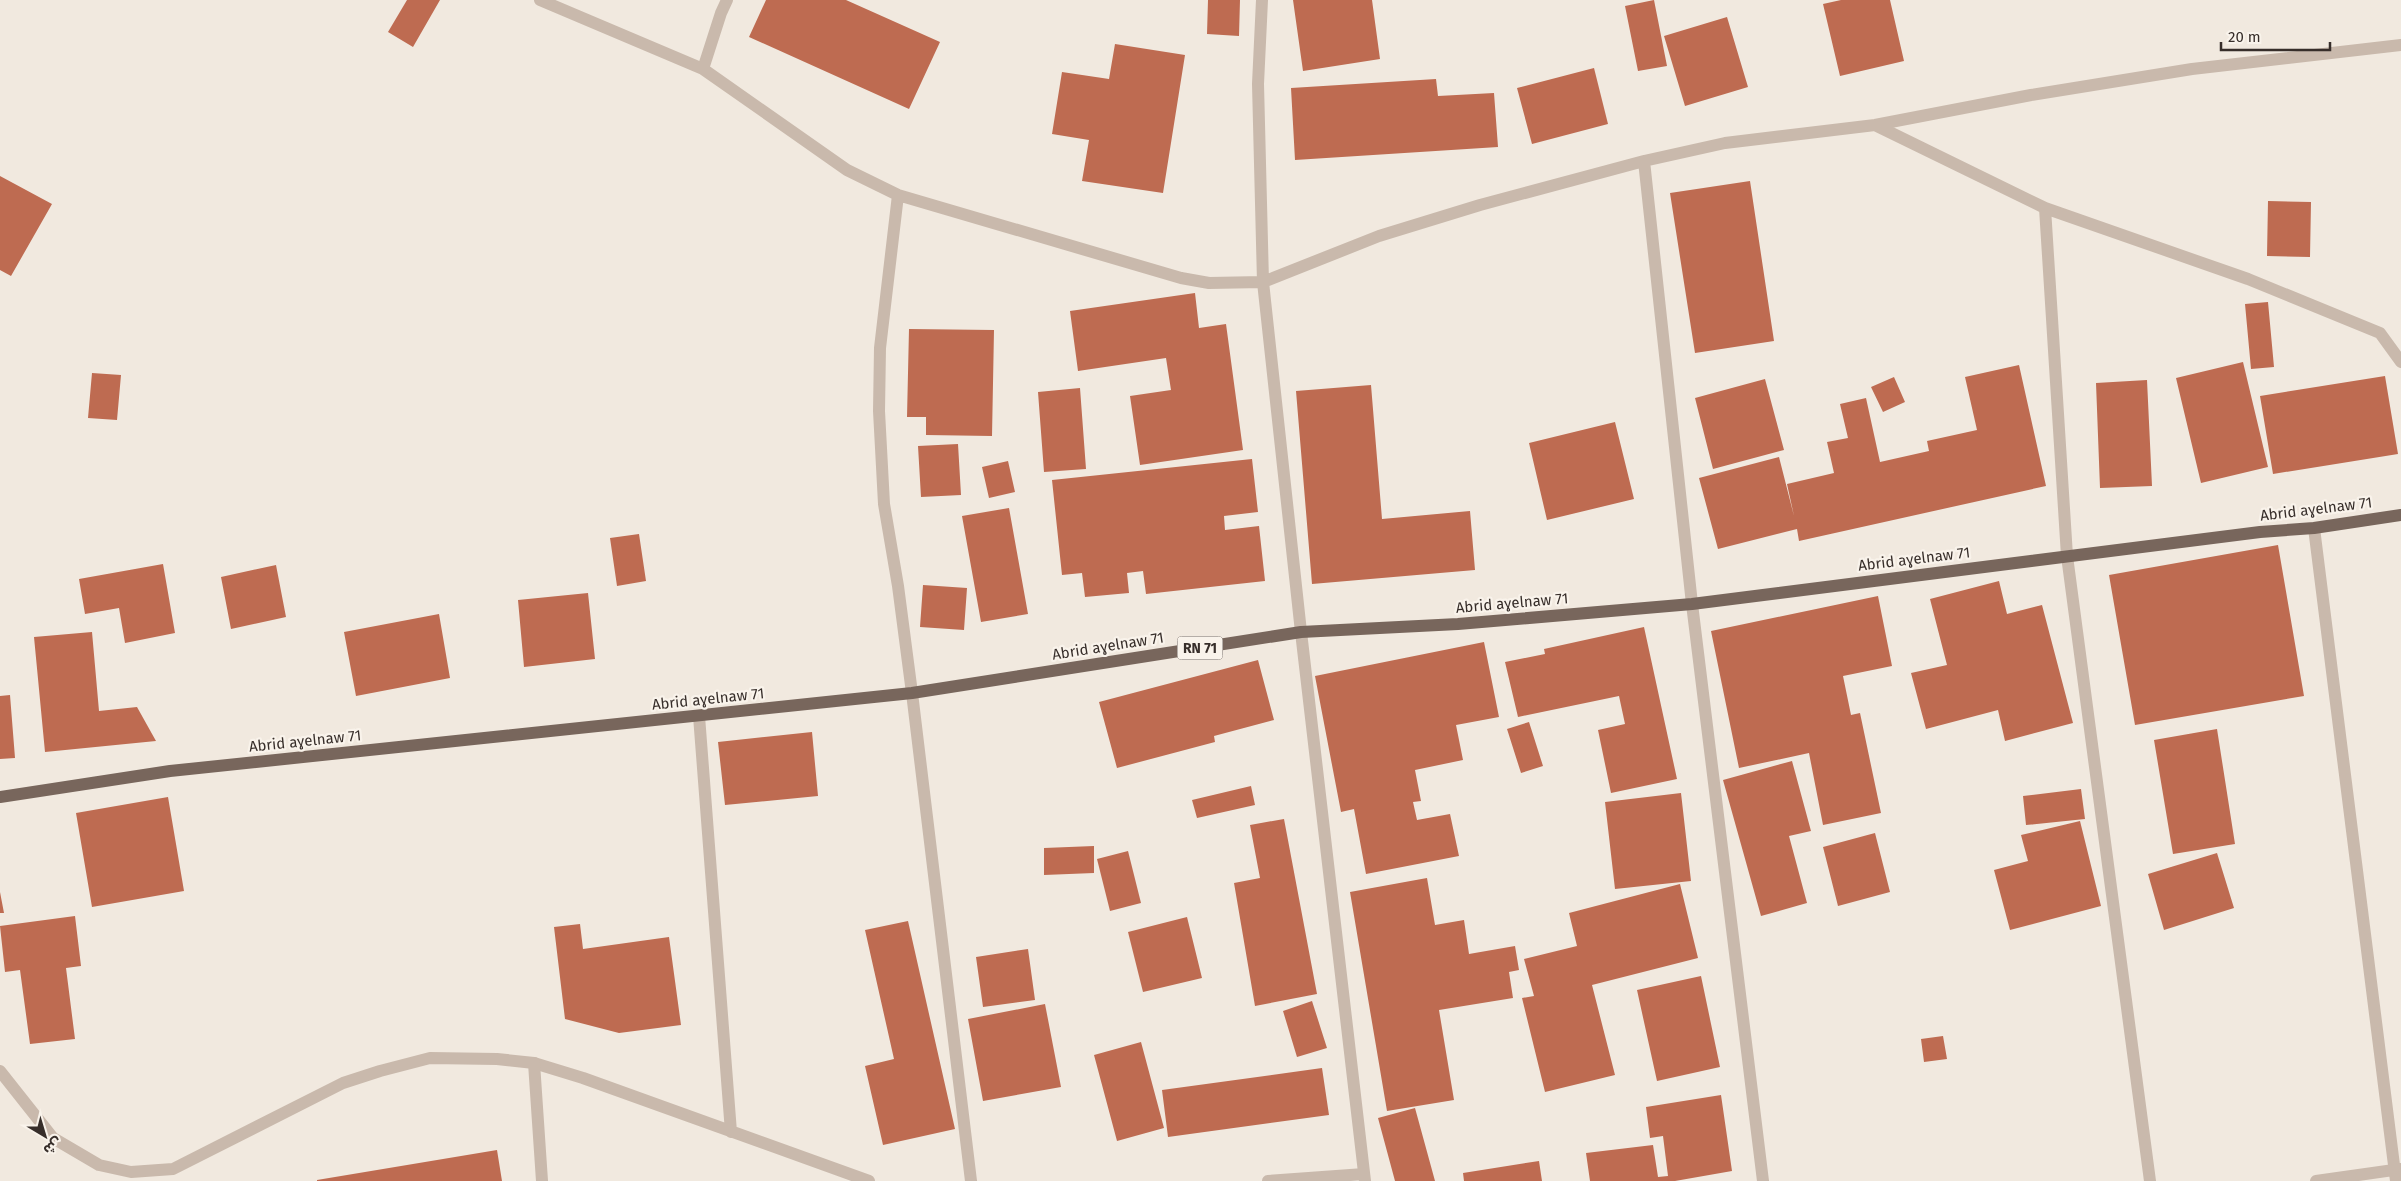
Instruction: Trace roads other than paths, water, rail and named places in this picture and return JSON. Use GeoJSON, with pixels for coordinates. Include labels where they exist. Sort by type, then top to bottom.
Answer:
{"type":"FeatureCollection","features":[{"type":"Feature","properties":{"kind":"main road","name":"Abrid aɣelnaw 71"},"geometry":{"type":"LineString","coordinates":[[0,797],[170,771],[912,693],[1301,632],[1458,624],[1692,604],[2260,532],[2314,528],[2401,515]]}},
{"type":"Feature","properties":{"kind":"street"},"geometry":{"type":"LineString","coordinates":[[540,0],[704,69],[847,170],[898,195],[1181,278],[1209,283],[1263,282],[1379,236],[1480,205],[1644,161],[1725,143],[1875,125],[2031,95],[2192,69],[2401,45]]}},
{"type":"Feature","properties":{"kind":"street"},"geometry":{"type":"LineString","coordinates":[[704,69],[721,13],[727,0]]}},
{"type":"Feature","properties":{"kind":"street"},"geometry":{"type":"LineString","coordinates":[[1262,0],[1258,84],[1263,282],[1364,1177],[1268,1181]]}},
{"type":"Feature","properties":{"kind":"street"},"geometry":{"type":"LineString","coordinates":[[1875,125],[2045,208],[2248,279],[2380,333],[2401,362]]}},
{"type":"Feature","properties":{"kind":"street"},"geometry":{"type":"LineString","coordinates":[[1644,161],[1692,604],[1763,1181]]}},
{"type":"Feature","properties":{"kind":"street"},"geometry":{"type":"LineString","coordinates":[[898,195],[880,348],[879,411],[884,504],[898,586],[912,693],[971,1181]]}},
{"type":"Feature","properties":{"kind":"street"},"geometry":{"type":"LineString","coordinates":[[2045,208],[2067,556],[2150,1181]]}},
{"type":"Feature","properties":{"kind":"street"},"geometry":{"type":"LineString","coordinates":[[2314,528],[2397,1173],[2316,1181]]}},
{"type":"Feature","properties":{"kind":"street"},"geometry":{"type":"LineString","coordinates":[[699,716],[732,1132]]}},
{"type":"Feature","properties":{"kind":"street"},"geometry":{"type":"LineString","coordinates":[[0,1071],[53,1138],[99,1165],[131,1172],[174,1169],[344,1083],[389,1068],[430,1058],[497,1058],[534,1063],[869,1181]]}},
{"type":"Feature","properties":{"kind":"street"},"geometry":{"type":"LineString","coordinates":[[534,1063],[542,1181]]}}]}
